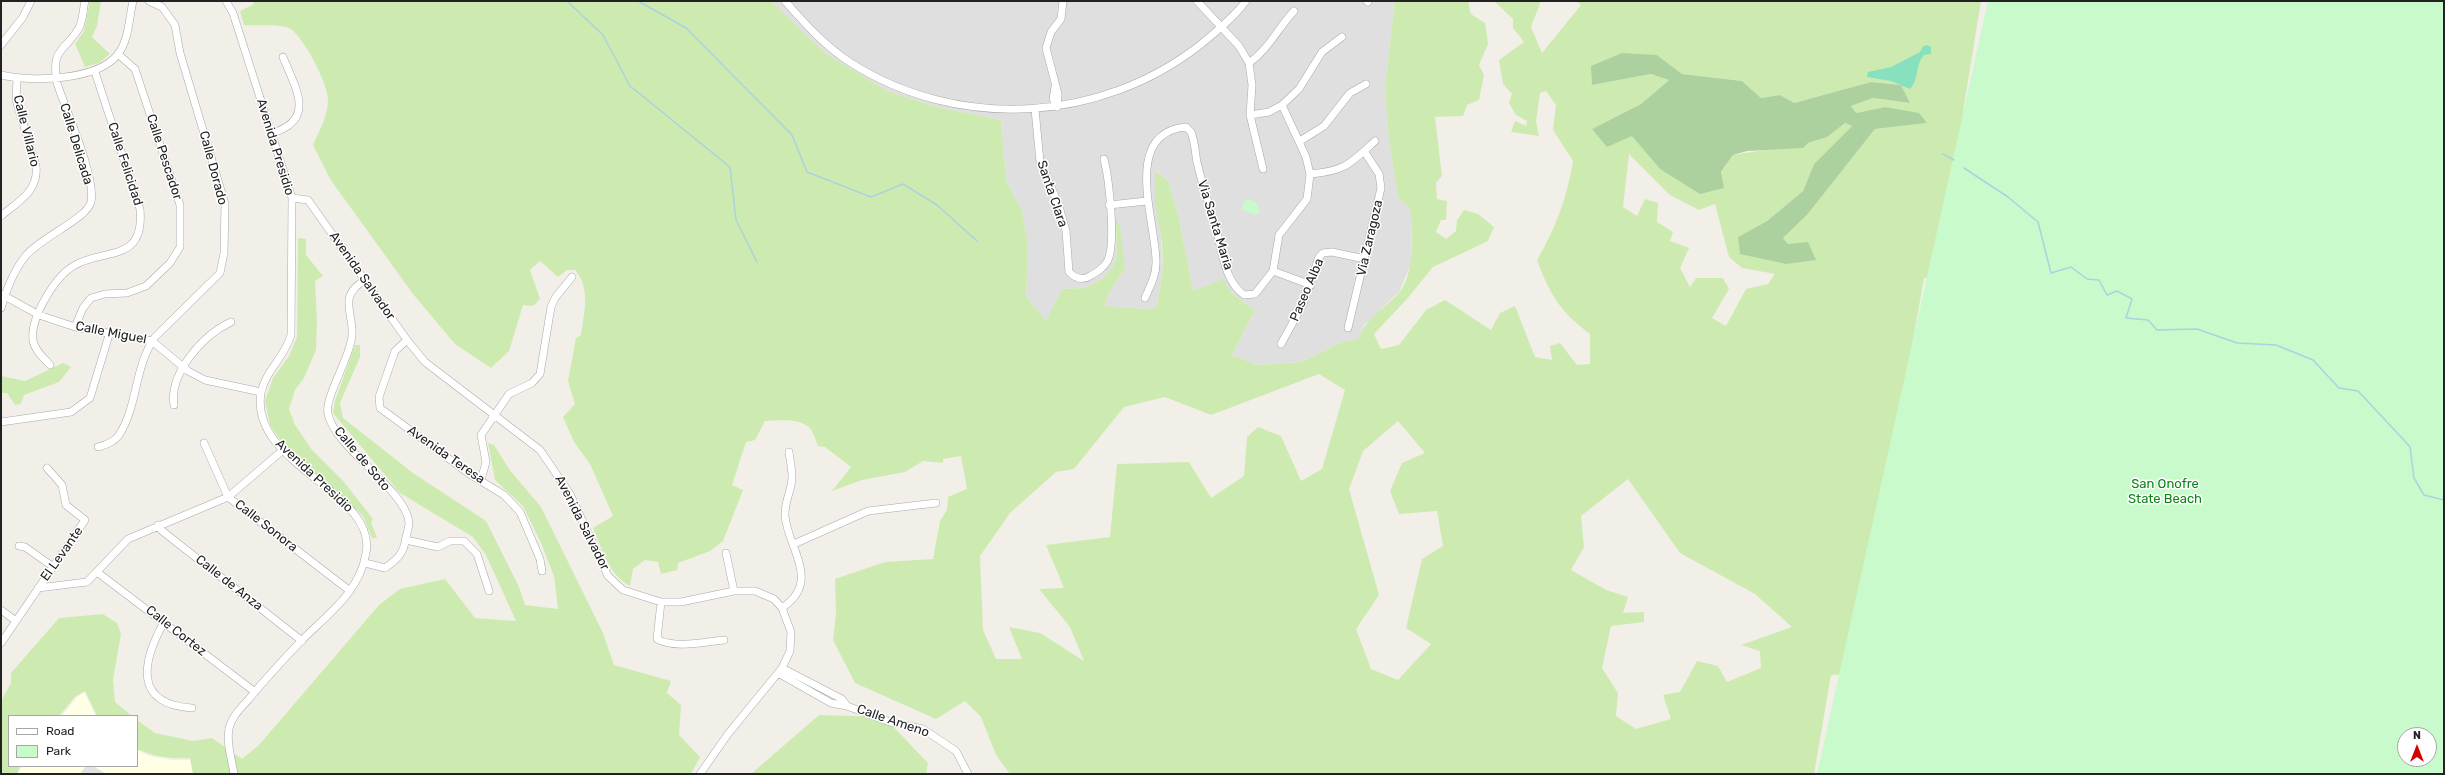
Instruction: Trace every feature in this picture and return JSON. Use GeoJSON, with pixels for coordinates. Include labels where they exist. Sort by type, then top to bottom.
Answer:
{"type":"FeatureCollection","features":[{"type":"Feature","properties":{"kind":"street"},"geometry":{"type":"LineString","coordinates":[[1,45],[23,17],[31,1]]}},
{"type":"Feature","properties":{"kind":"street","name":"Calle Delicada"},"geometry":{"type":"LineString","coordinates":[[1,308],[3,295],[24,257],[42,240],[81,216],[90,204],[90,182],[56,77],[58,52],[79,28],[85,1]]}},
{"type":"Feature","properties":{"kind":"street"},"geometry":{"type":"LineString","coordinates":[[1,74],[17,78],[56,77],[94,72],[108,65],[118,54],[125,41],[132,1]]}},
{"type":"Feature","properties":{"kind":"street","name":"Calle Dorado"},"geometry":{"type":"LineString","coordinates":[[98,447],[107,444],[119,436],[127,418],[140,369],[152,341],[220,273],[224,253],[225,204],[180,53],[175,25],[162,7],[150,1]]}},
{"type":"Feature","properties":{"kind":"street","name":"Avenida Presidio"},"geometry":{"type":"LineString","coordinates":[[226,1],[233,13],[292,198],[291,335],[288,347],[268,374],[261,392],[260,405],[265,426],[269,434],[283,450],[356,515],[362,524],[368,545],[365,563],[350,591],[255,692],[231,721],[229,729],[234,774]]}},
{"type":"Feature","properties":{"kind":"street"},"geometry":{"type":"LineString","coordinates":[[785,1],[818,37],[851,63],[903,88],[950,103],[995,110],[1057,107],[1103,96],[1157,74],[1188,54],[1220,28],[1246,1]]}},
{"type":"Feature","properties":{"kind":"street"},"geometry":{"type":"LineString","coordinates":[[1057,107],[1058,98],[1046,48],[1051,32],[1061,18],[1063,1]]}},
{"type":"Feature","properties":{"kind":"street"},"geometry":{"type":"LineString","coordinates":[[1197,1],[1220,28],[1242,50],[1249,63],[1252,86],[1250,115],[1263,169]]}},
{"type":"Feature","properties":{"kind":"street"},"geometry":{"type":"LineString","coordinates":[[1249,63],[1263,53],[1279,28],[1294,11]]}},
{"type":"Feature","properties":{"kind":"street"},"geometry":{"type":"LineString","coordinates":[[1250,115],[1269,112],[1282,105],[1299,89],[1322,52],[1342,37]]}},
{"type":"Feature","properties":{"kind":"street","name":"Calle Pescador"},"geometry":{"type":"LineString","coordinates":[[75,327],[83,308],[91,298],[105,294],[127,293],[146,286],[170,263],[180,247],[180,205],[135,69],[118,54]]}},
{"type":"Feature","properties":{"kind":"street"},"geometry":{"type":"LineString","coordinates":[[272,133],[288,128],[296,119],[300,108],[298,95],[283,57]]}},
{"type":"Feature","properties":{"kind":"street","name":"Calle Felicidad"},"geometry":{"type":"LineString","coordinates":[[50,365],[37,350],[33,340],[39,315],[47,294],[63,273],[83,262],[117,254],[132,243],[140,226],[140,209],[94,72]]}},
{"type":"Feature","properties":{"kind":"street","name":"Calle Villario"},"geometry":{"type":"LineString","coordinates":[[1,216],[25,197],[33,187],[37,177],[36,166],[16,100],[17,78]]}},
{"type":"Feature","properties":{"kind":"street"},"geometry":{"type":"LineString","coordinates":[[1300,141],[1324,126],[1350,93],[1366,84]]}},
{"type":"Feature","properties":{"kind":"street","name":"Via Santa Maria"},"geometry":{"type":"LineString","coordinates":[[1145,298],[1155,277],[1156,263],[1147,201],[1146,180],[1153,147],[1162,136],[1176,128],[1186,127],[1191,132],[1194,140],[1203,187],[1215,225],[1223,258],[1239,292],[1244,295],[1256,294],[1273,270],[1279,235],[1307,198],[1310,174],[1300,141],[1282,105]]}},
{"type":"Feature","properties":{"kind":"street","name":"Santa Clara"},"geometry":{"type":"LineString","coordinates":[[1034,109],[1040,162],[1058,203],[1066,231],[1069,272],[1075,278],[1086,279],[1100,270],[1108,260],[1111,247],[1108,175],[1104,158]]}},
{"type":"Feature","properties":{"kind":"street"},"geometry":{"type":"LineString","coordinates":[[1310,174],[1325,173],[1347,166],[1375,141]]}},
{"type":"Feature","properties":{"kind":"street","name":"Via Zaragoza"},"geometry":{"type":"LineString","coordinates":[[1348,328],[1381,188],[1379,174],[1364,151]]}},
{"type":"Feature","properties":{"kind":"street","name":"Avenida Salvador"},"geometry":{"type":"LineString","coordinates":[[292,198],[308,200],[407,340],[425,362],[494,413],[540,450],[558,474],[570,494],[608,576],[623,590],[661,602],[700,600],[734,591],[755,591],[774,599],[782,608]]}},
{"type":"Feature","properties":{"kind":"street"},"geometry":{"type":"LineString","coordinates":[[1109,205],[1147,201]]}},
{"type":"Feature","properties":{"kind":"street","name":"Paseo Alba"},"geometry":{"type":"LineString","coordinates":[[1281,344],[1303,304],[1311,285],[1319,257],[1323,253],[1332,252],[1365,259]]}},
{"type":"Feature","properties":{"kind":"street"},"geometry":{"type":"LineString","coordinates":[[1273,270],[1311,285]]}},
{"type":"Feature","properties":{"kind":"street"},"geometry":{"type":"LineString","coordinates":[[481,480],[486,462],[481,435],[494,413],[509,394],[532,383],[540,374],[551,308],[555,298],[572,276]]}},
{"type":"Feature","properties":{"kind":"street","name":"Calle de Soto"},"geometry":{"type":"LineString","coordinates":[[365,280],[351,293],[347,305],[352,336],[346,362],[329,400],[327,413],[337,432],[402,505],[408,522],[406,540],[400,558],[385,568],[365,563]]}},
{"type":"Feature","properties":{"kind":"street","name":"Calle Miguel"},"geometry":{"type":"LineString","coordinates":[[3,295],[39,315],[75,327],[109,335],[138,337],[152,341],[188,372],[205,380],[261,392]]}},
{"type":"Feature","properties":{"kind":"street"},"geometry":{"type":"LineString","coordinates":[[174,405],[172,397],[182,366],[221,327],[231,322]]}},
{"type":"Feature","properties":{"kind":"street"},"geometry":{"type":"LineString","coordinates":[[1,422],[71,412],[90,398],[109,335]]}},
{"type":"Feature","properties":{"kind":"street","name":"Avenida Teresa"},"geometry":{"type":"LineString","coordinates":[[407,340],[396,351],[379,397],[380,408],[471,476],[481,480],[504,495],[520,512],[540,559],[542,571]]}},
{"type":"Feature","properties":{"kind":"street","name":"Calle Sonora"},"geometry":{"type":"LineString","coordinates":[[204,443],[228,497],[350,591]]}},
{"type":"Feature","properties":{"kind":"street"},"geometry":{"type":"LineString","coordinates":[[38,588],[87,582],[98,572],[123,543],[158,525],[228,497],[283,450]]}},
{"type":"Feature","properties":{"kind":"street"},"geometry":{"type":"LineString","coordinates":[[700,774],[728,734],[780,670],[790,651],[791,632],[782,608],[797,591],[802,574],[785,516],[786,495],[792,478],[789,452]]}},
{"type":"Feature","properties":{"kind":"street","name":"El Levante"},"geometry":{"type":"LineString","coordinates":[[1,643],[52,566],[85,520],[66,505],[62,485],[48,468]]}},
{"type":"Feature","properties":{"kind":"street"},"geometry":{"type":"LineString","coordinates":[[794,544],[868,511],[936,502]]}},
{"type":"Feature","properties":{"kind":"street","name":"Calle de Anza"},"geometry":{"type":"LineString","coordinates":[[158,525],[161,530],[302,641]]}},
{"type":"Feature","properties":{"kind":"street"},"geometry":{"type":"LineString","coordinates":[[406,540],[438,547],[450,541],[464,542],[477,554],[489,591]]}},
{"type":"Feature","properties":{"kind":"street"},"geometry":{"type":"LineString","coordinates":[[19,546],[25,548],[52,566]]}},
{"type":"Feature","properties":{"kind":"street"},"geometry":{"type":"LineString","coordinates":[[726,552],[734,591]]}},
{"type":"Feature","properties":{"kind":"street","name":"Calle Cortez"},"geometry":{"type":"LineString","coordinates":[[98,572],[255,692]]}},
{"type":"Feature","properties":{"kind":"street"},"geometry":{"type":"LineString","coordinates":[[661,602],[657,639],[665,643],[699,643],[724,640]]}},
{"type":"Feature","properties":{"kind":"street"},"geometry":{"type":"LineString","coordinates":[[1,610],[16,621]]}},
{"type":"Feature","properties":{"kind":"street"},"geometry":{"type":"LineString","coordinates":[[164,622],[148,661],[148,679],[151,691],[162,702],[192,708]]}},
{"type":"Feature","properties":{"kind":"street","name":"Calle Ameno"},"geometry":{"type":"LineString","coordinates":[[780,670],[831,703],[847,706],[890,722],[923,728],[956,751],[968,774]]}},
{"type":"Feature","properties":{"kind":"shaded area"},"geometry":{"type":"Polygon","coordinates":[[[771,1],[1395,1],[1385,85],[1389,140],[1398,196],[1411,210],[1411,264],[1399,292],[1364,325],[1358,339],[1342,342],[1301,362],[1257,365],[1232,355],[1255,310],[1230,292],[1193,291],[1179,218],[1168,181],[1156,170],[1163,268],[1157,307],[1146,309],[1104,306],[1109,293],[1125,269],[1116,222],[1117,256],[1112,268],[1102,279],[1085,288],[1062,289],[1047,322],[1026,296],[1028,244],[1022,211],[1006,180],[1001,120],[937,107],[887,91],[825,53],[771,1]]]}},
{"type":"Feature","properties":{"kind":"shaded area"},"geometry":{"type":"Polygon","coordinates":[[[84,692],[96,715],[63,715],[77,697],[84,692]]]}},
{"type":"Feature","properties":{"kind":"shaded area"},"geometry":{"type":"Polygon","coordinates":[[[138,750],[149,756],[171,760],[202,760],[228,774],[18,774],[22,767],[138,767],[138,750]]]}},
{"type":"Feature","properties":{"kind":"shaded area"},"geometry":{"type":"Polygon","coordinates":[[[85,767],[95,767],[106,774],[80,774],[85,767]]]}},
{"type":"Feature","properties":{"kind":"green space"},"geometry":{"type":"Polygon","coordinates":[[[90,1],[101,1],[97,26],[92,37],[110,54],[99,63],[85,67],[75,44],[84,31],[90,1]]]}},
{"type":"Feature","properties":{"kind":"green space"},"geometry":{"type":"Polygon","coordinates":[[[252,1],[771,1],[825,53],[887,91],[937,107],[1001,120],[1006,180],[1022,211],[1028,244],[1026,296],[1046,321],[1062,289],[1085,288],[1102,279],[1112,268],[1117,256],[1116,221],[1120,225],[1125,269],[1109,293],[1104,306],[1146,309],[1157,307],[1163,268],[1162,243],[1155,202],[1155,170],[1168,181],[1179,218],[1193,291],[1224,279],[1230,292],[1255,310],[1232,355],[1257,365],[1301,362],[1342,342],[1358,339],[1370,319],[1392,300],[1404,286],[1410,265],[1412,243],[1411,211],[1398,196],[1389,141],[1385,85],[1395,1],[1468,1],[1471,14],[1485,23],[1488,44],[1479,65],[1484,75],[1479,100],[1467,105],[1463,116],[1435,117],[1442,176],[1436,183],[1437,199],[1447,201],[1446,220],[1441,220],[1436,232],[1446,239],[1456,231],[1457,220],[1464,210],[1478,214],[1494,227],[1488,241],[1433,267],[1407,299],[1374,334],[1381,349],[1399,345],[1426,310],[1445,300],[1491,330],[1500,313],[1515,306],[1535,357],[1552,360],[1550,346],[1560,343],[1577,365],[1590,364],[1590,334],[1570,318],[1557,301],[1546,283],[1537,260],[1550,236],[1560,212],[1568,187],[1573,161],[1553,130],[1556,105],[1546,91],[1540,93],[1536,121],[1539,136],[1511,132],[1515,121],[1526,126],[1527,121],[1516,115],[1509,103],[1512,94],[1503,84],[1499,60],[1524,42],[1513,28],[1513,19],[1494,1],[1541,1],[1531,27],[1542,53],[1581,5],[1576,1],[1981,1],[1963,112],[1963,154],[1952,164],[1951,175],[2000,273],[1924,278],[1854,674],[1831,675],[1814,774],[1010,774],[996,755],[981,717],[965,701],[936,719],[855,683],[833,640],[836,614],[835,579],[885,562],[933,559],[940,521],[947,510],[948,497],[967,489],[961,456],[943,459],[943,463],[923,461],[905,472],[862,480],[832,491],[851,467],[825,447],[818,446],[810,428],[806,425],[789,420],[765,421],[755,440],[746,442],[732,485],[743,490],[723,541],[710,551],[678,563],[677,570],[661,574],[658,562],[645,560],[633,569],[630,586],[616,575],[611,568],[593,528],[613,516],[590,464],[574,442],[563,417],[575,404],[568,381],[576,338],[581,335],[585,310],[585,293],[580,277],[575,270],[567,270],[558,277],[540,261],[530,270],[540,299],[533,306],[523,305],[509,351],[491,368],[455,344],[413,294],[330,179],[313,145],[327,108],[328,102],[325,85],[308,51],[301,40],[289,28],[244,25],[240,11],[254,4],[252,1]],[[1657,55],[1592,85],[1651,74],[1670,79],[1641,104],[1592,129],[1632,135],[1660,169],[1721,173],[1733,155],[1808,143],[1827,136],[1845,123],[1852,126],[1814,164],[1803,191],[1767,221],[1738,237],[1788,244],[1783,238],[1807,215],[1875,129],[1926,123],[1885,107],[1856,113],[1851,106],[1873,98],[1910,103],[1901,85],[1871,82],[1794,103],[1780,95],[1761,98],[1742,81],[1682,74],[1657,55]],[[1629,154],[1623,207],[1637,216],[1645,199],[1658,203],[1657,222],[1673,232],[1670,241],[1689,248],[1680,268],[1690,287],[1696,278],[1723,278],[1729,289],[1712,318],[1726,326],[1746,289],[1768,284],[1775,274],[1742,268],[1729,257],[1715,204],[1699,210],[1670,195],[1629,154]],[[1319,374],[1211,415],[1165,397],[1124,407],[1074,469],[1056,472],[1010,513],[980,556],[983,630],[996,659],[1022,659],[1009,627],[1040,633],[1084,661],[1070,627],[1039,589],[1064,588],[1046,545],[1110,537],[1117,464],[1189,462],[1211,498],[1244,476],[1247,437],[1258,427],[1281,436],[1301,481],[1322,469],[1345,390],[1319,374]],[[1398,421],[1363,451],[1349,489],[1379,595],[1356,629],[1371,669],[1398,680],[1431,644],[1406,628],[1422,559],[1443,546],[1437,511],[1399,514],[1390,491],[1402,463],[1425,453],[1398,421]],[[1628,479],[1581,516],[1584,547],[1571,570],[1606,590],[1628,597],[1623,613],[1644,612],[1644,622],[1611,626],[1602,668],[1618,693],[1616,716],[1636,729],[1671,719],[1663,695],[1680,692],[1697,661],[1718,666],[1727,682],[1761,668],[1760,651],[1741,645],[1792,627],[1755,594],[1680,553],[1628,479]]]}},
{"type":"Feature","properties":{"kind":"green space","name":"San Onofre State Beach"},"geometry":{"type":"Polygon","coordinates":[[[1988,1],[2444,1],[2444,774],[1817,774],[1988,1]]]}},
{"type":"Feature","properties":{"kind":"green space"},"geometry":{"type":"Polygon","coordinates":[[[1927,45],[1931,47],[1931,54],[1924,55],[1921,59],[1915,81],[1910,89],[1891,81],[1867,77],[1868,72],[1891,67],[1920,52],[1923,46],[1927,45]]]}},
{"type":"Feature","properties":{"kind":"green space"},"geometry":{"type":"Polygon","coordinates":[[[1622,53],[1657,55],[1682,74],[1742,81],[1761,98],[1780,95],[1794,103],[1871,82],[1901,85],[1910,103],[1873,98],[1851,106],[1856,113],[1885,107],[1919,113],[1927,123],[1875,129],[1807,215],[1783,238],[1788,244],[1808,242],[1816,260],[1786,264],[1740,254],[1738,237],[1767,221],[1803,191],[1814,164],[1852,126],[1845,123],[1827,137],[1808,143],[1803,148],[1747,151],[1733,155],[1721,172],[1724,188],[1700,194],[1660,169],[1632,136],[1607,147],[1592,129],[1641,104],[1669,80],[1651,74],[1592,85],[1591,66],[1622,53]]]}},
{"type":"Feature","properties":{"kind":"green space"},"geometry":{"type":"Polygon","coordinates":[[[1249,199],[1256,202],[1260,212],[1255,215],[1242,210],[1244,201],[1249,199]]]}},
{"type":"Feature","properties":{"kind":"green space"},"geometry":{"type":"Polygon","coordinates":[[[298,238],[306,239],[306,255],[323,276],[315,281],[317,321],[316,350],[304,378],[295,390],[289,409],[295,425],[312,450],[344,482],[373,519],[371,522],[377,538],[372,538],[363,516],[282,443],[270,425],[265,401],[273,378],[289,356],[297,337],[298,238]]]}},
{"type":"Feature","properties":{"kind":"green space"},"geometry":{"type":"Polygon","coordinates":[[[355,345],[360,345],[360,357],[340,403],[343,418],[413,473],[486,521],[519,587],[525,605],[558,609],[554,576],[541,543],[523,506],[495,480],[488,443],[494,445],[509,469],[541,507],[603,633],[614,665],[671,681],[667,693],[681,705],[679,735],[700,757],[691,774],[193,774],[190,758],[163,757],[138,749],[138,721],[155,733],[193,741],[212,738],[242,759],[259,745],[379,605],[400,589],[445,579],[475,618],[516,621],[486,555],[473,537],[400,493],[333,413],[335,401],[355,345]]]}},
{"type":"Feature","properties":{"kind":"green space"},"geometry":{"type":"Polygon","coordinates":[[[63,363],[71,367],[59,382],[24,395],[21,404],[15,405],[7,393],[1,393],[1,376],[25,381],[63,363]]]}},
{"type":"Feature","properties":{"kind":"green space"},"geometry":{"type":"Polygon","coordinates":[[[103,614],[117,623],[121,634],[113,680],[115,702],[131,715],[97,715],[85,691],[75,697],[60,715],[8,715],[8,767],[20,767],[17,774],[1,774],[1,701],[11,683],[11,673],[59,618],[103,614]]]}},
{"type":"Feature","properties":{"kind":"green space"},"geometry":{"type":"Polygon","coordinates":[[[819,715],[884,717],[928,763],[926,774],[751,774],[819,715]]]}},
{"type":"Feature","properties":{"kind":"waterway"},"geometry":{"type":"LineString","coordinates":[[567,1],[603,35],[630,86],[730,167],[736,220],[757,262]]}},
{"type":"Feature","properties":{"kind":"waterway"},"geometry":{"type":"LineString","coordinates":[[638,1],[686,28],[792,135],[807,172],[871,197],[903,184],[937,205],[977,241]]}},
{"type":"Feature","properties":{"kind":"waterway"},"geometry":{"type":"LineString","coordinates":[[1943,154],[1954,160]]}},
{"type":"Feature","properties":{"kind":"waterway"},"geometry":{"type":"LineString","coordinates":[[1964,168],[2008,197],[2038,222],[2051,273],[2071,267],[2087,279],[2099,280],[2107,295],[2117,291],[2132,299],[2126,318],[2148,320],[2157,330],[2197,329],[2237,343],[2276,345],[2313,360],[2339,388],[2358,391],[2410,447],[2414,478],[2424,495],[2444,500]]}}]}
